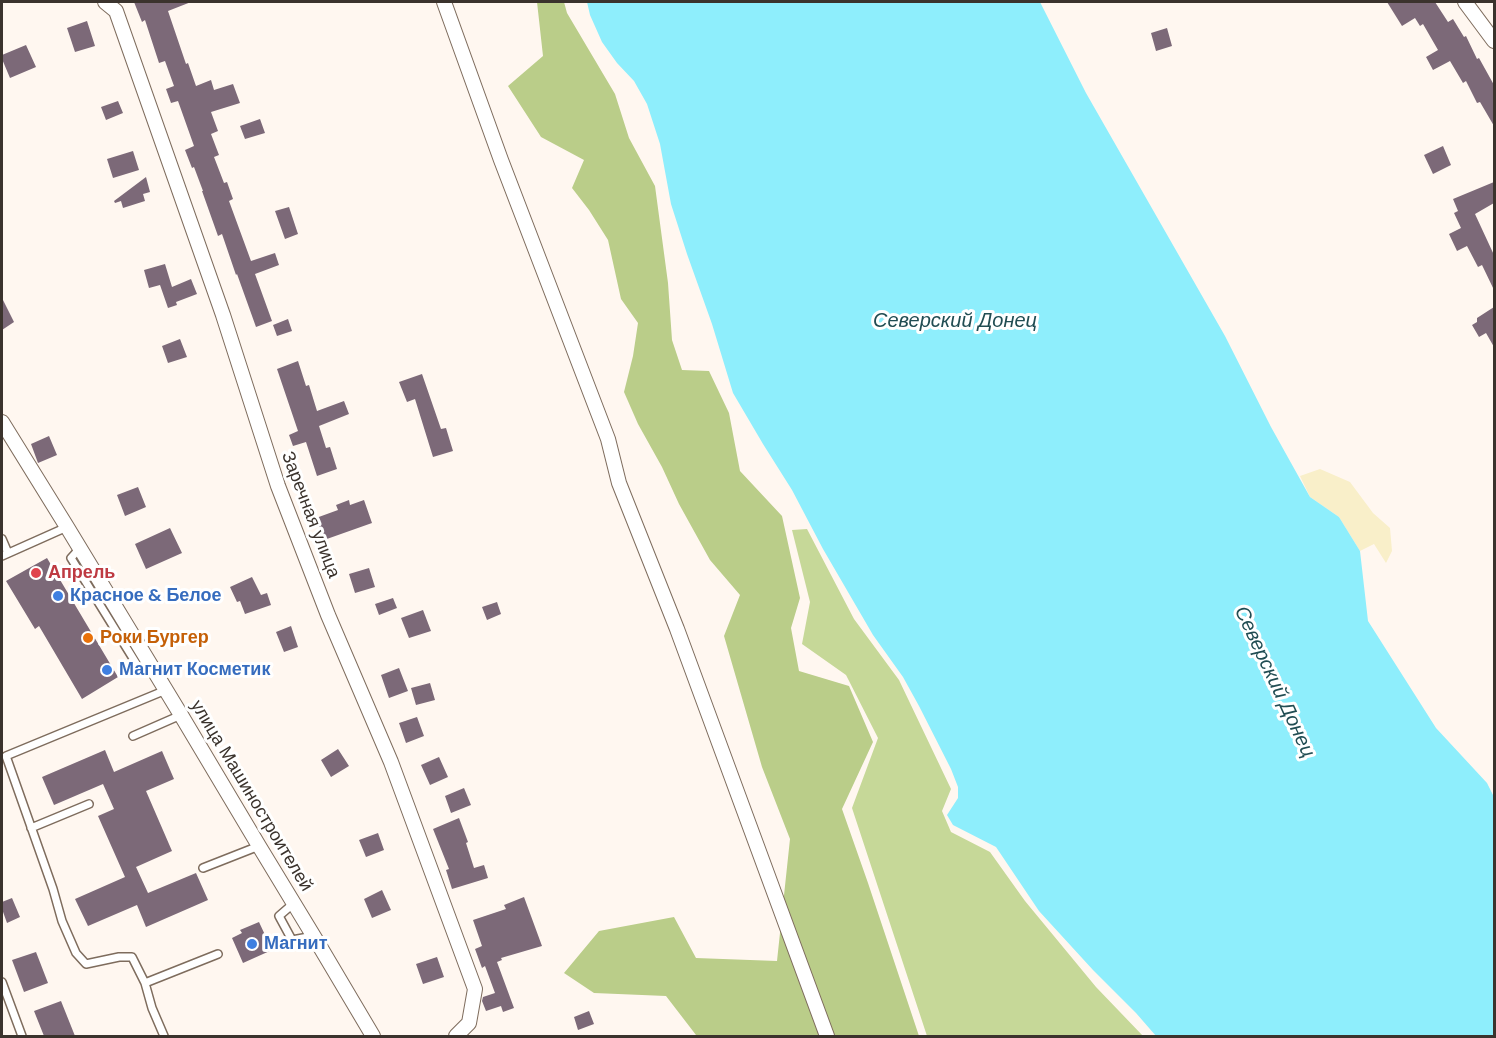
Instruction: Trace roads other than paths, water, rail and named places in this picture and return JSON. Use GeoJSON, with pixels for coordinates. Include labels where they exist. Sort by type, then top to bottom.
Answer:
{"type":"FeatureCollection","features":[{"type":"Feature","properties":{"kind":"street","name":"Заречная улица"},"geometry":{"type":"LineString","coordinates":[[105,2],[115,6],[223,315],[278,486],[328,615],[391,762],[475,989],[469,1023],[456,1036]]}},
{"type":"Feature","properties":{"kind":"street"},"geometry":{"type":"LineString","coordinates":[[444,2],[501,160],[608,439],[619,483],[677,629],[826,1036]]}},
{"type":"Feature","properties":{"kind":"street"},"geometry":{"type":"LineString","coordinates":[[1465,2],[1494,41]]}},
{"type":"Feature","properties":{"kind":"street","name":"улица Машиностроителей"},"geometry":{"type":"LineString","coordinates":[[2,422],[67,526],[373,1036]]}},
{"type":"Feature","properties":{"kind":"lane"},"geometry":{"type":"LineString","coordinates":[[2,539],[5,555],[67,526]]}},
{"type":"Feature","properties":{"kind":"lane"},"geometry":{"type":"LineString","coordinates":[[164,1036],[152,1008],[145,982],[132,957],[119,957],[86,964],[76,953],[62,921],[6,756],[166,690]]}},
{"type":"Feature","properties":{"kind":"lane"},"geometry":{"type":"LineString","coordinates":[[133,736],[181,715]]}},
{"type":"Feature","properties":{"kind":"lane"},"geometry":{"type":"LineString","coordinates":[[31,828],[89,804]]}},
{"type":"Feature","properties":{"kind":"lane"},"geometry":{"type":"LineString","coordinates":[[203,868],[259,846]]}},
{"type":"Feature","properties":{"kind":"lane"},"geometry":{"type":"LineString","coordinates":[[294,903],[279,916],[292,940],[314,936]]}},
{"type":"Feature","properties":{"kind":"lane"},"geometry":{"type":"LineString","coordinates":[[145,982],[218,954]]}},
{"type":"Feature","properties":{"kind":"lane"},"geometry":{"type":"LineString","coordinates":[[2,982],[22,1036]]}},
{"type":"Feature","properties":{"kind":"water","name":"Северский Донец"},"geometry":{"type":"Polygon","coordinates":[[[587,2],[1040,2],[1086,93],[1225,336],[1271,427],[1310,497],[1339,517],[1360,551],[1368,621],[1436,728],[1487,783],[1494,797],[1494,1036],[1156,1036],[1039,911],[996,847],[953,825],[947,815],[958,798],[958,787],[919,706],[903,677],[873,635],[792,490],[733,393],[671,204],[660,144],[647,104],[634,81],[602,42],[587,2]]]}},
{"type":"Feature","properties":{"kind":"place","name":"Апрель"},"geometry":{"type":"Point","coordinates":[36,573]}},
{"type":"Feature","properties":{"kind":"place","name":"Красное & Белое"},"geometry":{"type":"Point","coordinates":[58,596]}},
{"type":"Feature","properties":{"kind":"place","name":"Роки Бургер"},"geometry":{"type":"Point","coordinates":[88,638]}},
{"type":"Feature","properties":{"kind":"place","name":"Магнит Косметик"},"geometry":{"type":"Point","coordinates":[107,670]}},
{"type":"Feature","properties":{"kind":"place","name":"Магнит"},"geometry":{"type":"Point","coordinates":[252,944]}}]}
